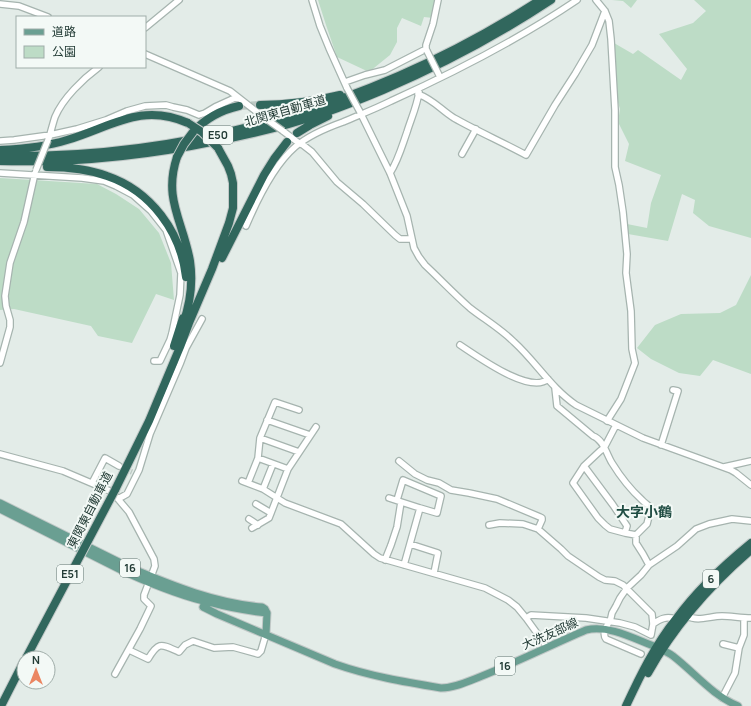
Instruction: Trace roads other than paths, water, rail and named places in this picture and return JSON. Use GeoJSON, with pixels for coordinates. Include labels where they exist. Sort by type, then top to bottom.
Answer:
{"type":"FeatureCollection","features":[{"type":"Feature","properties":{"kind":"highway","name":"北関東自動車道"},"geometry":{"type":"LineString","coordinates":[[0,156],[55,155],[143,148],[227,133],[289,116],[366,90],[425,64],[486,33],[540,0]]}},
{"type":"Feature","properties":{"kind":"highway","name":"北関東自動車道"},"geometry":{"type":"LineString","coordinates":[[0,163],[104,158],[144,154],[256,133],[324,113],[350,104],[412,78],[514,24],[551,0]]}},
{"type":"Feature","properties":{"kind":"highway"},"geometry":{"type":"LineString","coordinates":[[260,105],[294,104],[329,98],[364,87],[425,64]]}},
{"type":"Feature","properties":{"kind":"highway"},"geometry":{"type":"LineString","coordinates":[[296,133],[315,122],[369,99],[412,78]]}},
{"type":"Feature","properties":{"kind":"highway"},"geometry":{"type":"LineString","coordinates":[[177,347],[186,317],[191,287],[191,270],[188,252],[172,196],[173,173],[184,144],[199,125],[210,117],[225,110],[239,106]]}},
{"type":"Feature","properties":{"kind":"highway"},"geometry":{"type":"LineString","coordinates":[[0,150],[53,144],[84,135],[116,122],[150,114],[176,118],[188,123],[202,132],[218,148],[225,158],[233,183],[234,198],[232,214],[221,246],[189,323],[177,347]]}},
{"type":"Feature","properties":{"kind":"highway"},"geometry":{"type":"LineString","coordinates":[[177,347],[249,204],[274,159],[286,142]]}},
{"type":"Feature","properties":{"kind":"highway"},"geometry":{"type":"LineString","coordinates":[[0,163],[70,168],[94,172],[125,184],[140,193],[153,205],[167,223],[176,239],[185,270],[185,305],[177,347]]}},
{"type":"Feature","properties":{"kind":"highway","name":"東関東自動車道"},"geometry":{"type":"LineString","coordinates":[[30,650],[115,490],[177,347]]}},
{"type":"Feature","properties":{"kind":"highway","name":"6"},"geometry":{"type":"LineString","coordinates":[[626,706],[640,676],[659,648],[675,619],[718,571],[751,543]]}},
{"type":"Feature","properties":{"kind":"highway"},"geometry":{"type":"LineString","coordinates":[[631,706],[659,648],[669,639],[699,600],[751,550]]}},
{"type":"Feature","properties":{"kind":"highway"},"geometry":{"type":"LineString","coordinates":[[2,706],[16,677]]}},
{"type":"Feature","properties":{"kind":"main road","name":"16"},"geometry":{"type":"LineString","coordinates":[[0,503],[130,568],[150,580],[186,596],[205,602],[267,613]]}},
{"type":"Feature","properties":{"kind":"main road","name":"16"},"geometry":{"type":"LineString","coordinates":[[0,509],[127,573],[212,598],[262,607],[267,613]]}},
{"type":"Feature","properties":{"kind":"main road","name":"大洗友部線"},"geometry":{"type":"LineString","coordinates":[[205,602],[203,607],[217,614],[335,664],[370,674],[441,688],[451,687],[502,668],[586,630],[605,630],[624,634],[668,653],[722,698],[738,706]]}},
{"type":"Feature","properties":{"kind":"main road"},"geometry":{"type":"LineString","coordinates":[[266,634],[267,613]]}},
{"type":"Feature","properties":{"kind":"street"},"geometry":{"type":"LineString","coordinates":[[146,27],[178,0]]}},
{"type":"Feature","properties":{"kind":"street"},"geometry":{"type":"LineString","coordinates":[[312,0],[329,48],[390,173],[407,216],[411,239],[416,252],[425,265],[471,308],[512,339],[555,388],[567,399],[607,421],[643,438],[724,467],[736,473],[751,485]]}},
{"type":"Feature","properties":{"kind":"street"},"geometry":{"type":"LineString","coordinates":[[438,0],[426,50],[439,76]]}},
{"type":"Feature","properties":{"kind":"street"},"geometry":{"type":"LineString","coordinates":[[246,226],[268,181],[284,159],[296,146],[310,136],[360,113],[419,91],[439,76],[466,65],[511,42],[577,0]]}},
{"type":"Feature","properties":{"kind":"street"},"geometry":{"type":"LineString","coordinates":[[596,0],[605,11],[609,24],[613,54],[616,116],[615,167],[624,220],[627,254],[626,273],[631,311],[632,349],[635,360],[624,392],[607,421]]}},
{"type":"Feature","properties":{"kind":"street"},"geometry":{"type":"LineString","coordinates":[[0,4],[19,6],[45,16]]}},
{"type":"Feature","properties":{"kind":"street"},"geometry":{"type":"LineString","coordinates":[[419,91],[453,117],[526,155],[592,45],[605,11]]}},
{"type":"Feature","properties":{"kind":"street"},"geometry":{"type":"LineString","coordinates":[[346,85],[365,75],[385,70],[399,64],[426,50]]}},
{"type":"Feature","properties":{"kind":"street"},"geometry":{"type":"LineString","coordinates":[[146,54],[230,91],[283,132],[303,145],[316,157],[337,182],[363,204],[395,235],[400,238],[411,239]]}},
{"type":"Feature","properties":{"kind":"street"},"geometry":{"type":"LineString","coordinates":[[0,363],[10,327],[5,296],[10,263],[24,222],[35,172],[56,116],[65,101],[83,80],[98,68]]}},
{"type":"Feature","properties":{"kind":"street"},"geometry":{"type":"LineString","coordinates":[[390,173],[398,158],[419,91]]}},
{"type":"Feature","properties":{"kind":"street"},"geometry":{"type":"LineString","coordinates":[[0,141],[49,137],[106,120],[126,111],[145,106],[173,106],[199,115],[215,106],[237,97]]}},
{"type":"Feature","properties":{"kind":"street"},"geometry":{"type":"LineString","coordinates":[[462,154],[476,129]]}},
{"type":"Feature","properties":{"kind":"street"},"geometry":{"type":"LineString","coordinates":[[0,173],[35,172],[109,182],[139,200],[151,211],[166,230],[180,273],[180,288],[170,340],[160,361],[154,361]]}},
{"type":"Feature","properties":{"kind":"street"},"geometry":{"type":"LineString","coordinates":[[118,499],[127,494],[134,473],[184,354],[202,319]]}},
{"type":"Feature","properties":{"kind":"street"},"geometry":{"type":"LineString","coordinates":[[460,345],[496,368],[520,380],[539,383],[545,382],[548,379]]}},
{"type":"Feature","properties":{"kind":"street"},"geometry":{"type":"LineString","coordinates":[[555,388],[557,406],[597,438],[623,479],[651,508],[647,524],[636,535],[636,543],[649,566]]}},
{"type":"Feature","properties":{"kind":"street"},"geometry":{"type":"LineString","coordinates":[[661,445],[678,391],[673,390]]}},
{"type":"Feature","properties":{"kind":"street"},"geometry":{"type":"LineString","coordinates":[[299,410],[275,402],[260,438],[258,458],[245,482],[263,489],[285,503],[313,512],[341,524],[374,554],[385,560],[485,588],[497,594],[517,607],[547,647]]}},
{"type":"Feature","properties":{"kind":"street"},"geometry":{"type":"LineString","coordinates":[[267,420],[310,435]]}},
{"type":"Feature","properties":{"kind":"street"},"geometry":{"type":"LineString","coordinates":[[616,425],[604,448],[584,466],[573,483],[605,526],[610,529],[636,535]]}},
{"type":"Feature","properties":{"kind":"street"},"geometry":{"type":"LineString","coordinates":[[252,528],[269,518],[288,469],[316,427]]}},
{"type":"Feature","properties":{"kind":"street"},"geometry":{"type":"LineString","coordinates":[[260,438],[299,452]]}},
{"type":"Feature","properties":{"kind":"street"},"geometry":{"type":"LineString","coordinates":[[0,454],[63,471],[106,489],[118,499],[129,512],[154,559],[155,566],[144,595],[144,599],[151,606],[115,674]]}},
{"type":"Feature","properties":{"kind":"street"},"geometry":{"type":"LineString","coordinates":[[92,483],[105,458],[119,466]]}},
{"type":"Feature","properties":{"kind":"street"},"geometry":{"type":"LineString","coordinates":[[258,458],[288,469]]}},
{"type":"Feature","properties":{"kind":"street"},"geometry":{"type":"LineString","coordinates":[[399,461],[415,474],[427,480],[439,483],[451,490],[497,500],[540,517],[542,520],[538,529]]}},
{"type":"Feature","properties":{"kind":"street"},"geometry":{"type":"LineString","coordinates":[[724,467],[751,461]]}},
{"type":"Feature","properties":{"kind":"street"},"geometry":{"type":"LineString","coordinates":[[263,489],[273,464]]}},
{"type":"Feature","properties":{"kind":"street"},"geometry":{"type":"LineString","coordinates":[[584,466],[627,526],[625,533]]}},
{"type":"Feature","properties":{"kind":"street"},"geometry":{"type":"LineString","coordinates":[[385,560],[397,527],[399,501],[403,480],[441,496],[437,513],[420,508],[399,501],[389,498]]}},
{"type":"Feature","properties":{"kind":"street"},"geometry":{"type":"LineString","coordinates":[[256,504],[271,512]]}},
{"type":"Feature","properties":{"kind":"street"},"geometry":{"type":"LineString","coordinates":[[404,565],[420,508]]}},
{"type":"Feature","properties":{"kind":"street"},"geometry":{"type":"LineString","coordinates":[[249,519],[258,525]]}},
{"type":"Feature","properties":{"kind":"street"},"geometry":{"type":"LineString","coordinates":[[641,654],[607,641],[604,636],[612,613],[620,598],[628,588],[649,566],[677,546],[699,527],[732,519],[751,521]]}},
{"type":"Feature","properties":{"kind":"street"},"geometry":{"type":"LineString","coordinates":[[489,525],[500,523],[523,524],[538,529],[568,556],[605,580],[620,583],[628,588],[652,614],[660,619]]}},
{"type":"Feature","properties":{"kind":"street"},"geometry":{"type":"LineString","coordinates":[[410,544],[438,553],[434,573]]}},
{"type":"Feature","properties":{"kind":"street"},"geometry":{"type":"LineString","coordinates":[[526,618],[531,615],[586,618],[620,623],[635,627],[651,635],[653,624],[652,614]]}},
{"type":"Feature","properties":{"kind":"street"},"geometry":{"type":"LineString","coordinates":[[686,616],[691,619],[716,616],[751,618]]}},
{"type":"Feature","properties":{"kind":"street"},"geometry":{"type":"LineString","coordinates":[[653,624],[660,619],[669,617],[675,619]]}},
{"type":"Feature","properties":{"kind":"street"},"geometry":{"type":"LineString","coordinates":[[722,698],[735,673],[744,635],[744,618]]}},
{"type":"Feature","properties":{"kind":"street"},"geometry":{"type":"LineString","coordinates":[[129,650],[148,659],[154,650],[162,645],[178,652],[185,645],[193,641],[214,648],[233,647],[258,654],[261,651],[266,634]]}},
{"type":"Feature","properties":{"kind":"street"},"geometry":{"type":"LineString","coordinates":[[744,635],[751,638]]}},
{"type":"Feature","properties":{"kind":"street"},"geometry":{"type":"LineString","coordinates":[[723,644],[740,648]]}},
{"type":"Feature","properties":{"kind":"tunnel"},"geometry":{"type":"LineString","coordinates":[[239,106],[260,105]]}},
{"type":"Feature","properties":{"kind":"tunnel"},"geometry":{"type":"LineString","coordinates":[[123,468],[132,472]]}},
{"type":"Feature","properties":{"kind":"district","name":"大字小鶴"},"geometry":{"type":"Point","coordinates":[644,512]}}]}
